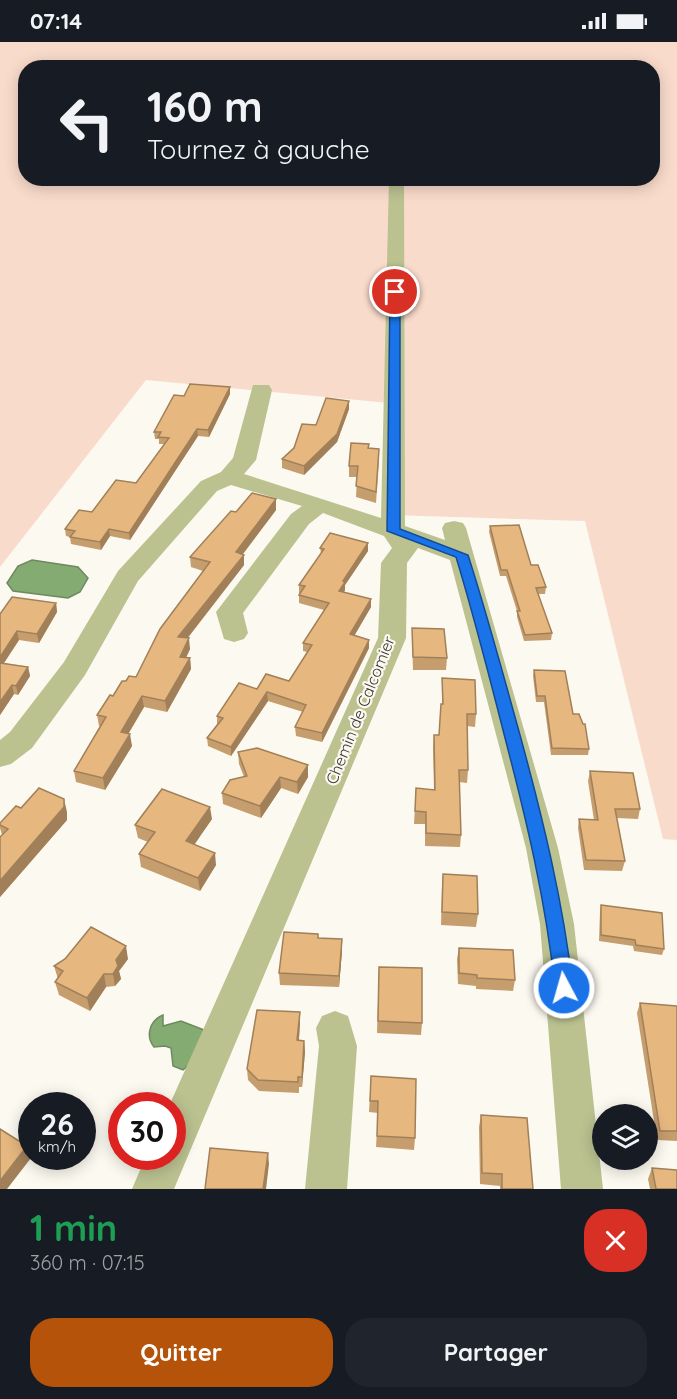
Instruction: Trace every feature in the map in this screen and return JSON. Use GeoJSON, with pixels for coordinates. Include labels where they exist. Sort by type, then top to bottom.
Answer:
{"type":"FeatureCollection","features":[{"type":"Feature","properties":{"kind":"street","name":"Chemin de Calcomier"},"geometry":{"type":"LineString","coordinates":[[186,1112],[392,638],[394,562],[405,548],[393,531],[396,186]]}},
{"type":"Feature","properties":{"kind":"street"},"geometry":{"type":"LineString","coordinates":[[0,756],[21,740],[75,668],[127,577],[209,486],[229,477],[244,460],[261,390]]}},
{"type":"Feature","properties":{"kind":"street"},"geometry":{"type":"LineString","coordinates":[[229,477],[320,504],[393,531],[458,542],[542,848],[557,924],[582,1189]]}},
{"type":"Feature","properties":{"kind":"street"},"geometry":{"type":"LineString","coordinates":[[234,633],[229,612],[300,519],[320,504]]}},
{"type":"Feature","properties":{"kind":"street"},"geometry":{"type":"LineString","coordinates":[[326,1189],[339,1046],[335,1028]]}},
{"type":"Feature","properties":{"kind":"street"},"geometry":{"type":"LineString","coordinates":[[153,1189],[161,1170]]}},
{"type":"Feature","properties":{"kind":"shaded area"},"geometry":{"type":"Polygon","coordinates":[[[0,42],[677,42],[677,840],[663,839],[585,521],[390,515],[389,403],[146,380],[0,567],[0,42]]]}},
{"type":"Feature","properties":{"kind":"shaded area"},"geometry":{"type":"Polygon","coordinates":[[[32,560],[78,567],[88,578],[80,592],[68,598],[13,591],[7,583],[18,566],[32,560]]]}},
{"type":"Feature","properties":{"kind":"shaded area"},"geometry":{"type":"Polygon","coordinates":[[[163,1015],[163,1026],[181,1021],[204,1030],[192,1062],[183,1070],[173,1066],[171,1048],[154,1047],[151,1043],[149,1033],[152,1024],[163,1015]]]}},
{"type":"Feature","properties":{"kind":"building"},"geometry":{"type":"Polygon","coordinates":[[[190,384],[230,387],[208,430],[197,429],[129,533],[109,529],[100,542],[70,537],[75,531],[65,529],[79,510],[92,512],[116,480],[136,483],[169,438],[158,437],[161,432],[154,432],[174,395],[184,396],[190,384]]]}},
{"type":"Feature","properties":{"kind":"building"},"geometry":{"type":"Polygon","coordinates":[[[326,398],[349,401],[337,434],[304,466],[282,459],[294,448],[302,424],[316,425],[326,398]]]}},
{"type":"Feature","properties":{"kind":"building"},"geometry":{"type":"Polygon","coordinates":[[[351,443],[369,444],[368,448],[379,449],[376,492],[356,486],[358,466],[349,466],[351,443]]]}},
{"type":"Feature","properties":{"kind":"building"},"geometry":{"type":"Polygon","coordinates":[[[252,493],[276,499],[236,552],[244,555],[178,637],[189,638],[180,657],[190,658],[165,701],[142,696],[121,732],[130,734],[103,778],[74,771],[106,717],[97,715],[110,695],[113,696],[122,681],[126,681],[129,676],[136,677],[160,629],[210,562],[190,557],[231,511],[236,512],[252,493]]]}},
{"type":"Feature","properties":{"kind":"building"},"geometry":{"type":"Polygon","coordinates":[[[519,525],[531,565],[538,565],[546,587],[536,588],[552,633],[525,635],[507,570],[501,570],[490,526],[519,525]]]}},
{"type":"Feature","properties":{"kind":"building"},"geometry":{"type":"Polygon","coordinates":[[[330,533],[368,543],[339,591],[371,599],[350,634],[369,640],[322,733],[295,727],[306,705],[267,692],[231,747],[207,738],[223,718],[217,716],[239,683],[257,689],[266,674],[289,681],[312,645],[303,643],[329,603],[299,595],[305,586],[299,585],[324,549],[320,548],[330,533]]]}},
{"type":"Feature","properties":{"kind":"building"},"geometry":{"type":"Polygon","coordinates":[[[12,597],[56,603],[37,634],[17,631],[0,657],[0,614],[12,597]]]}},
{"type":"Feature","properties":{"kind":"building"},"geometry":{"type":"Polygon","coordinates":[[[412,628],[444,629],[447,658],[413,657],[412,628]]]}},
{"type":"Feature","properties":{"kind":"building"},"geometry":{"type":"Polygon","coordinates":[[[0,663],[28,667],[16,686],[12,685],[0,702],[0,663]]]}},
{"type":"Feature","properties":{"kind":"building"},"geometry":{"type":"Polygon","coordinates":[[[534,670],[565,671],[573,714],[579,714],[585,724],[589,749],[552,748],[545,696],[537,696],[534,670]]]}},
{"type":"Feature","properties":{"kind":"building"},"geometry":{"type":"Polygon","coordinates":[[[442,678],[475,680],[476,714],[467,714],[468,770],[459,770],[461,835],[426,833],[426,812],[415,811],[416,788],[435,790],[434,735],[439,735],[441,704],[443,704],[442,678]]]}},
{"type":"Feature","properties":{"kind":"building"},"geometry":{"type":"Polygon","coordinates":[[[257,748],[308,765],[297,782],[280,777],[260,806],[222,793],[230,780],[247,776],[238,752],[257,748]]]}},
{"type":"Feature","properties":{"kind":"building"},"geometry":{"type":"Polygon","coordinates":[[[590,771],[633,773],[640,809],[615,809],[625,861],[586,860],[579,819],[598,820],[590,771]]]}},
{"type":"Feature","properties":{"kind":"building"},"geometry":{"type":"Polygon","coordinates":[[[39,788],[64,799],[64,807],[0,881],[0,837],[8,829],[0,823],[16,806],[21,808],[39,788]]]}},
{"type":"Feature","properties":{"kind":"building"},"geometry":{"type":"Polygon","coordinates":[[[162,789],[210,807],[186,841],[215,853],[198,878],[139,854],[155,832],[135,825],[162,789]]]}},
{"type":"Feature","properties":{"kind":"building"},"geometry":{"type":"Polygon","coordinates":[[[443,874],[477,876],[478,914],[442,912],[443,874]]]}},
{"type":"Feature","properties":{"kind":"building"},"geometry":{"type":"Polygon","coordinates":[[[601,905],[662,913],[664,949],[636,945],[635,940],[601,935],[601,905]]]}},
{"type":"Feature","properties":{"kind":"building"},"geometry":{"type":"Polygon","coordinates":[[[91,927],[126,946],[116,960],[118,966],[113,974],[104,974],[87,998],[55,982],[63,971],[54,966],[65,959],[91,927]]]}},
{"type":"Feature","properties":{"kind":"building"},"geometry":{"type":"Polygon","coordinates":[[[284,932],[318,934],[318,938],[342,939],[339,976],[279,973],[284,932]]]}},
{"type":"Feature","properties":{"kind":"building"},"geometry":{"type":"Polygon","coordinates":[[[459,948],[513,950],[515,980],[477,978],[477,975],[459,973],[459,948]]]}},
{"type":"Feature","properties":{"kind":"building"},"geometry":{"type":"Polygon","coordinates":[[[379,967],[422,968],[422,1023],[378,1021],[379,967]]]}},
{"type":"Feature","properties":{"kind":"building"},"geometry":{"type":"Polygon","coordinates":[[[640,1003],[677,1006],[677,1131],[660,1131],[658,1104],[656,1104],[640,1003]]]}},
{"type":"Feature","properties":{"kind":"building"},"geometry":{"type":"Polygon","coordinates":[[[257,1010],[300,1012],[297,1040],[304,1041],[302,1077],[298,1077],[298,1082],[258,1080],[247,1069],[257,1010]]]}},
{"type":"Feature","properties":{"kind":"building"},"geometry":{"type":"Polygon","coordinates":[[[371,1076],[416,1079],[415,1138],[377,1136],[378,1101],[370,1101],[371,1076]]]}},
{"type":"Feature","properties":{"kind":"building"},"geometry":{"type":"Polygon","coordinates":[[[481,1115],[527,1118],[533,1189],[502,1189],[502,1174],[482,1173],[481,1115]]]}},
{"type":"Feature","properties":{"kind":"building"},"geometry":{"type":"Polygon","coordinates":[[[0,1129],[18,1140],[18,1158],[0,1181],[0,1129]]]}},
{"type":"Feature","properties":{"kind":"building"},"geometry":{"type":"Polygon","coordinates":[[[210,1148],[268,1153],[263,1189],[205,1189],[210,1148]]]}},
{"type":"Feature","properties":{"kind":"building"},"geometry":{"type":"Polygon","coordinates":[[[652,1170],[677,1170],[677,1189],[656,1189],[652,1170]]]}},
{"type":"Feature","properties":{"kind":"route"},"geometry":{"type":"LineString","coordinates":[[395,292],[393,531],[461,555],[479,612],[542,848],[557,924],[564,988]]}}]}
